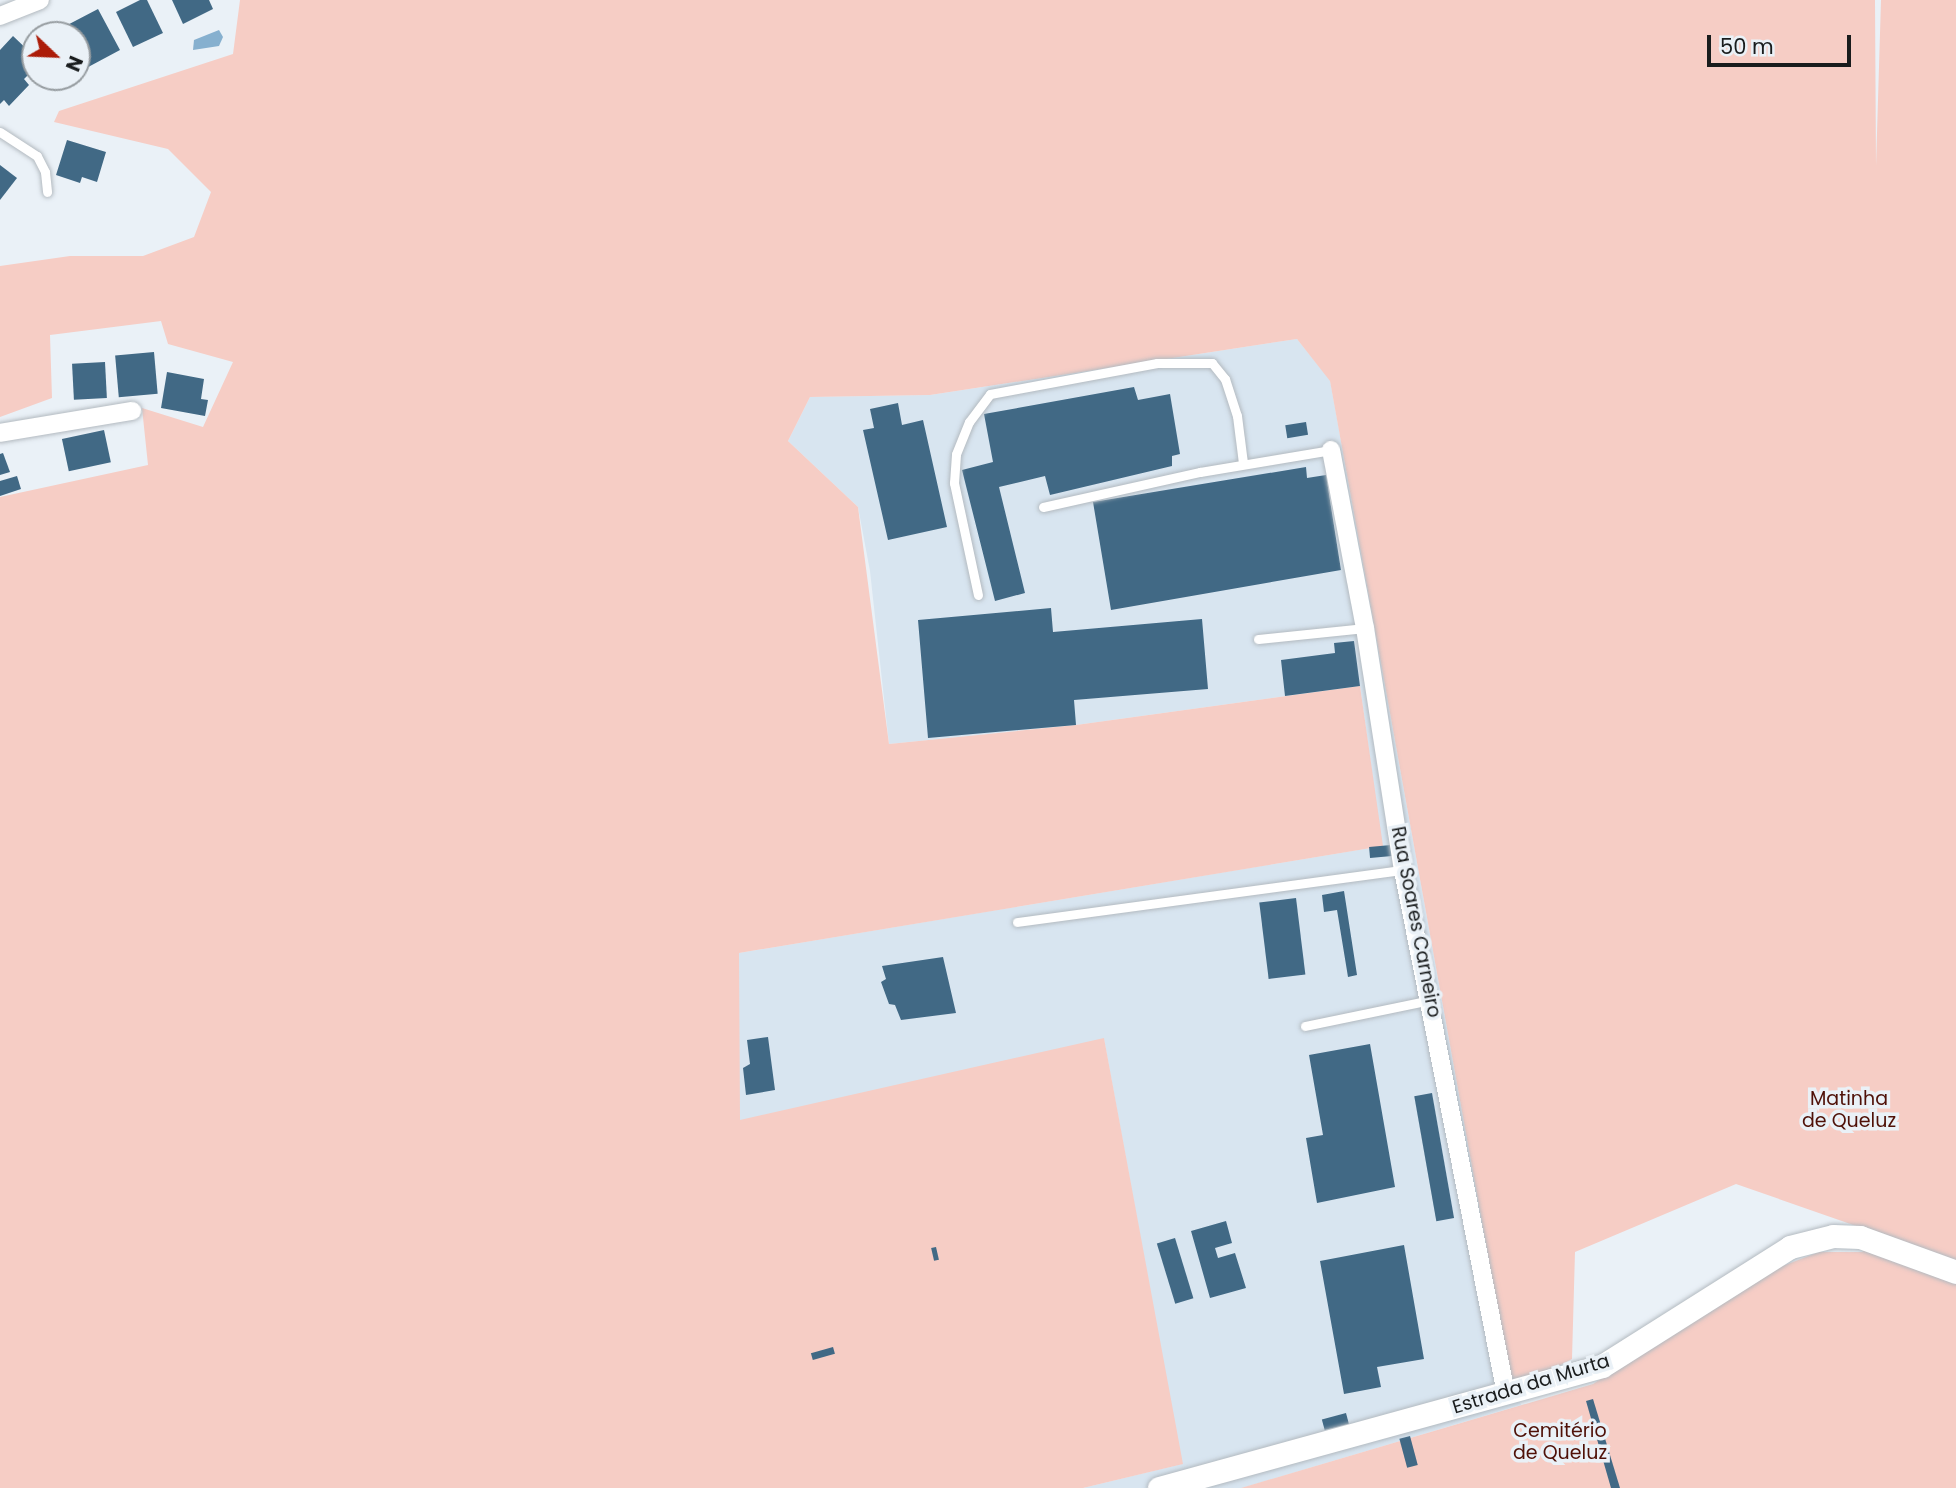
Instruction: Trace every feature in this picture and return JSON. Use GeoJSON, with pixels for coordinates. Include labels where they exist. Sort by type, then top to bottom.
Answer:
{"type":"FeatureCollection","features":[{"type":"Feature","properties":{"kind":"street"},"geometry":{"type":"LineString","coordinates":[[0,16],[40,0]]}},
{"type":"Feature","properties":{"kind":"street"},"geometry":{"type":"LineString","coordinates":[[0,433],[132,411]]}},
{"type":"Feature","properties":{"kind":"street","name":"Rua Soares Carneiro"},"geometry":{"type":"LineString","coordinates":[[1331,450],[1365,628],[1404,870],[1506,1394]]}},
{"type":"Feature","properties":{"kind":"street","name":"Estrada da Murta"},"geometry":{"type":"LineString","coordinates":[[1159,1488],[1602,1366],[1624,1355],[1790,1247],[1833,1236],[1860,1237],[1956,1272]]}},
{"type":"Feature","properties":{"kind":"lane"},"geometry":{"type":"LineString","coordinates":[[0,132],[37,156],[45,172],[47,192]]}},
{"type":"Feature","properties":{"kind":"lane"},"geometry":{"type":"LineString","coordinates":[[978,594],[954,483],[956,454],[969,422],[990,394],[1157,363],[1212,363],[1225,379],[1237,416],[1243,463]]}},
{"type":"Feature","properties":{"kind":"lane"},"geometry":{"type":"LineString","coordinates":[[1043,507],[1243,463],[1331,450]]}},
{"type":"Feature","properties":{"kind":"lane"},"geometry":{"type":"LineString","coordinates":[[1258,639],[1365,628]]}},
{"type":"Feature","properties":{"kind":"lane"},"geometry":{"type":"LineString","coordinates":[[1017,922],[1404,870]]}},
{"type":"Feature","properties":{"kind":"lane"},"geometry":{"type":"LineString","coordinates":[[1305,1026],[1430,1000]]}},
{"type":"Feature","properties":{"kind":"shaded area"},"geometry":{"type":"Polygon","coordinates":[[[1297,339],[1330,380],[1510,1377],[1521,1405],[1242,1488],[1083,1488],[1182,1464],[1104,1039],[739,1121],[739,953],[1382,846],[1360,686],[1076,725],[889,744],[870,571],[858,507],[788,441],[810,397],[930,395],[1297,339]]]}},
{"type":"Feature","properties":{"kind":"green space"},"geometry":{"type":"Polygon","coordinates":[[[240,0],[1875,0],[1876,166],[1881,0],[1956,0],[1956,1488],[1241,1488],[1593,1384],[1764,1273],[1819,1252],[1862,1252],[1882,1235],[1736,1184],[1575,1252],[1572,1359],[1506,1394],[1510,1377],[1330,381],[1297,339],[930,395],[810,397],[788,441],[858,507],[889,744],[1076,725],[1360,686],[1383,846],[739,953],[740,1120],[1104,1038],[1183,1464],[1083,1488],[0,1488],[0,497],[148,465],[142,408],[203,427],[233,362],[168,344],[161,321],[50,335],[52,398],[0,417],[0,266],[70,256],[143,256],[194,237],[211,192],[168,149],[54,122],[59,111],[233,54],[240,0]]]}},
{"type":"Feature","properties":{"kind":"water"},"geometry":{"type":"Polygon","coordinates":[[[219,30],[223,37],[219,46],[193,50],[194,40],[219,30]]]}},
{"type":"Feature","properties":{"kind":"building"},"geometry":{"type":"Polygon","coordinates":[[[140,0],[147,0],[163,33],[133,47],[116,12],[140,0]]]}},
{"type":"Feature","properties":{"kind":"building"},"geometry":{"type":"Polygon","coordinates":[[[172,0],[209,0],[213,9],[183,24],[172,0]]]}},
{"type":"Feature","properties":{"kind":"building"},"geometry":{"type":"Polygon","coordinates":[[[98,9],[120,50],[91,66],[91,21],[75,21],[98,9]]]}},
{"type":"Feature","properties":{"kind":"building"},"geometry":{"type":"Polygon","coordinates":[[[13,36],[21,44],[21,91],[23,91],[9,106],[4,100],[0,104],[0,50],[13,36]]]}},
{"type":"Feature","properties":{"kind":"building"},"geometry":{"type":"Polygon","coordinates":[[[67,140],[106,152],[97,182],[82,177],[80,183],[56,175],[67,140]]]}},
{"type":"Feature","properties":{"kind":"building"},"geometry":{"type":"Polygon","coordinates":[[[0,165],[17,178],[0,200],[0,165]]]}},
{"type":"Feature","properties":{"kind":"building"},"geometry":{"type":"Polygon","coordinates":[[[154,352],[158,394],[119,397],[115,355],[154,352]]]}},
{"type":"Feature","properties":{"kind":"building"},"geometry":{"type":"Polygon","coordinates":[[[105,362],[107,398],[74,400],[72,364],[105,362]]]}},
{"type":"Feature","properties":{"kind":"building"},"geometry":{"type":"Polygon","coordinates":[[[167,372],[204,379],[201,399],[208,400],[205,416],[161,408],[167,372]]]}},
{"type":"Feature","properties":{"kind":"building"},"geometry":{"type":"Polygon","coordinates":[[[1134,387],[1138,400],[1170,394],[1180,454],[1172,456],[1172,466],[1050,495],[1045,476],[999,487],[1025,593],[995,601],[962,470],[993,462],[984,414],[1134,387]]]}},
{"type":"Feature","properties":{"kind":"building"},"geometry":{"type":"Polygon","coordinates":[[[898,403],[902,425],[923,420],[947,527],[888,540],[863,430],[874,428],[870,409],[898,403]]]}},
{"type":"Feature","properties":{"kind":"building"},"geometry":{"type":"Polygon","coordinates":[[[1306,422],[1308,435],[1287,438],[1285,425],[1306,422]]]}},
{"type":"Feature","properties":{"kind":"building"},"geometry":{"type":"Polygon","coordinates":[[[104,430],[111,462],[69,471],[62,439],[104,430]]]}},
{"type":"Feature","properties":{"kind":"building"},"geometry":{"type":"Polygon","coordinates":[[[3,453],[10,472],[0,475],[0,454],[3,453]]]}},
{"type":"Feature","properties":{"kind":"building"},"geometry":{"type":"Polygon","coordinates":[[[1306,467],[1307,478],[1326,475],[1341,570],[1111,610],[1093,502],[1306,467]]]}},
{"type":"Feature","properties":{"kind":"building"},"geometry":{"type":"Polygon","coordinates":[[[17,476],[21,489],[0,496],[0,481],[17,476]]]}},
{"type":"Feature","properties":{"kind":"building"},"geometry":{"type":"Polygon","coordinates":[[[1051,608],[1053,632],[1202,619],[1208,689],[1074,700],[1076,725],[928,738],[918,620],[1051,608]]]}},
{"type":"Feature","properties":{"kind":"building"},"geometry":{"type":"Polygon","coordinates":[[[1354,641],[1360,686],[1285,696],[1281,660],[1335,653],[1334,643],[1354,641]]]}},
{"type":"Feature","properties":{"kind":"building"},"geometry":{"type":"Polygon","coordinates":[[[1391,845],[1392,856],[1370,858],[1369,847],[1391,845]]]}},
{"type":"Feature","properties":{"kind":"building"},"geometry":{"type":"Polygon","coordinates":[[[1344,891],[1357,975],[1348,977],[1337,910],[1324,912],[1322,895],[1344,891]]]}},
{"type":"Feature","properties":{"kind":"building"},"geometry":{"type":"Polygon","coordinates":[[[1296,898],[1305,974],[1269,979],[1259,903],[1296,898]]]}},
{"type":"Feature","properties":{"kind":"building"},"geometry":{"type":"Polygon","coordinates":[[[943,957],[956,1013],[901,1020],[895,1005],[889,1004],[881,982],[886,979],[882,966],[943,957]]]}},
{"type":"Feature","properties":{"kind":"building"},"geometry":{"type":"Polygon","coordinates":[[[768,1037],[775,1090],[746,1095],[743,1068],[750,1064],[747,1040],[768,1037]]]}},
{"type":"Feature","properties":{"kind":"building"},"geometry":{"type":"Polygon","coordinates":[[[1370,1044],[1395,1187],[1317,1203],[1306,1138],[1323,1135],[1309,1055],[1370,1044]]]}},
{"type":"Feature","properties":{"kind":"building"},"geometry":{"type":"Polygon","coordinates":[[[1432,1093],[1454,1218],[1436,1221],[1414,1096],[1432,1093]]]}},
{"type":"Feature","properties":{"kind":"building"},"geometry":{"type":"Polygon","coordinates":[[[1226,1221],[1232,1243],[1215,1248],[1218,1258],[1235,1253],[1246,1288],[1210,1298],[1191,1231],[1226,1221]]]}},
{"type":"Feature","properties":{"kind":"building"},"geometry":{"type":"Polygon","coordinates":[[[1175,1238],[1193,1298],[1175,1304],[1157,1244],[1175,1238]]]}},
{"type":"Feature","properties":{"kind":"building"},"geometry":{"type":"Polygon","coordinates":[[[1404,1245],[1424,1359],[1377,1367],[1381,1387],[1344,1394],[1320,1261],[1404,1245]]]}},
{"type":"Feature","properties":{"kind":"building"},"geometry":{"type":"Polygon","coordinates":[[[936,1247],[939,1260],[934,1261],[931,1248],[936,1247]]]}},
{"type":"Feature","properties":{"kind":"building"},"geometry":{"type":"Polygon","coordinates":[[[833,1347],[835,1354],[813,1360],[811,1353],[833,1347]]]}},
{"type":"Feature","properties":{"kind":"building"},"geometry":{"type":"Polygon","coordinates":[[[1593,1399],[1620,1488],[1611,1488],[1586,1401],[1593,1399]]]}},
{"type":"Feature","properties":{"kind":"building"},"geometry":{"type":"Polygon","coordinates":[[[1346,1413],[1349,1424],[1325,1430],[1322,1419],[1346,1413]]]}},
{"type":"Feature","properties":{"kind":"building"},"geometry":{"type":"Polygon","coordinates":[[[1410,1436],[1418,1465],[1407,1468],[1399,1439],[1410,1436]]]}},
{"type":"Feature","properties":{"kind":"park label","name":"Matinha de Queluz"},"geometry":{"type":"Point","coordinates":[1849,1110]}},
{"type":"Feature","properties":{"kind":"park label","name":"Cemitério de Queluz"},"geometry":{"type":"Point","coordinates":[1560,1442]}}]}
